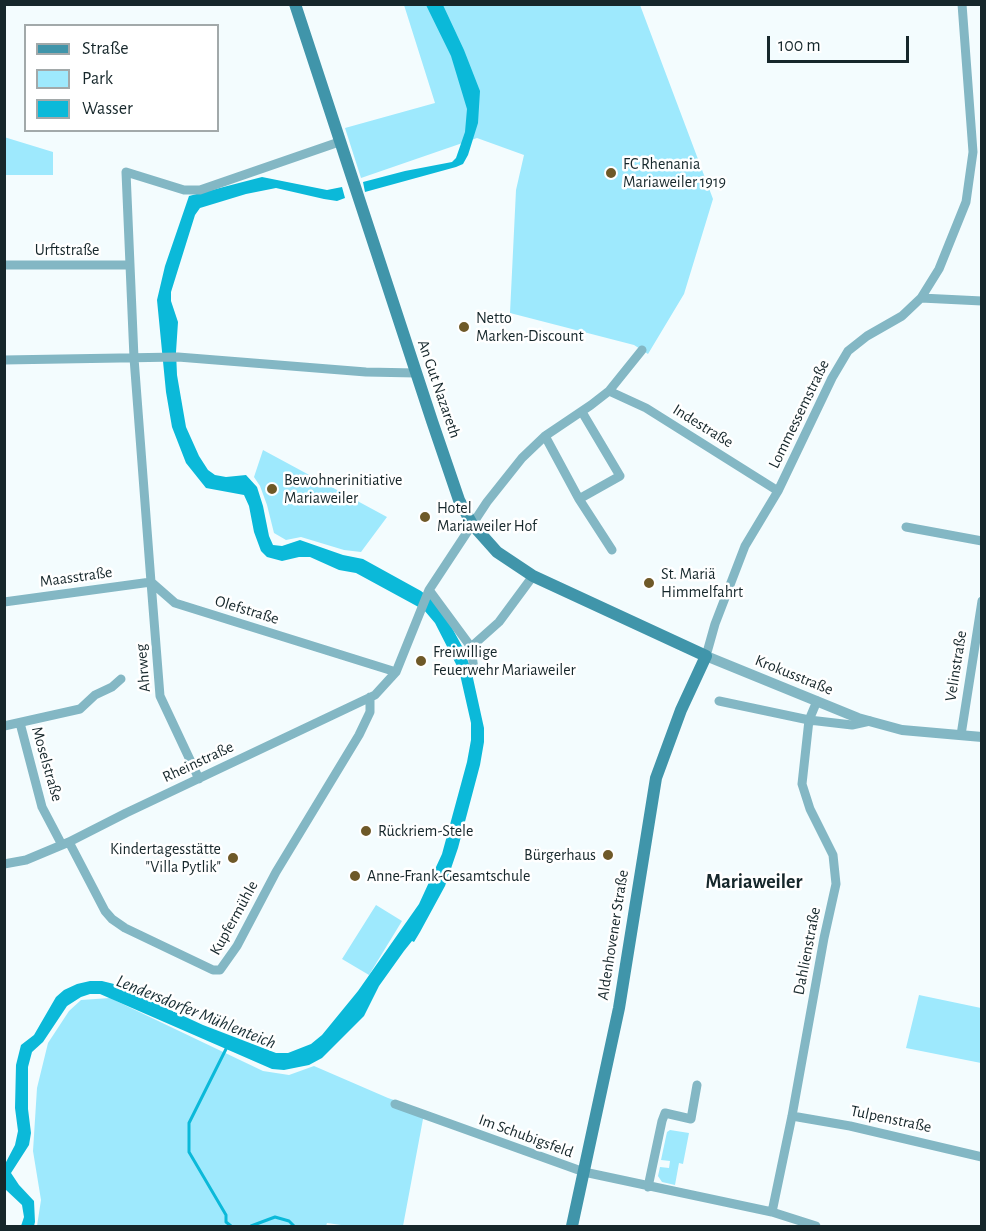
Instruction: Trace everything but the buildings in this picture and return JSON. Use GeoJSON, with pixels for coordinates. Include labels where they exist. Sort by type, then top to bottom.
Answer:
{"type":"FeatureCollection","features":[{"type":"Feature","properties":{"kind":"main road","name":"An Gut Nazareth"},"geometry":{"type":"LineString","coordinates":[[295,4],[459,500],[472,524],[498,552],[533,576],[706,656]]}},
{"type":"Feature","properties":{"kind":"main road","name":"Aldenhovener Straße"},"geometry":{"type":"LineString","coordinates":[[572,1227],[619,1008],[656,778],[681,710],[706,656]]}},
{"type":"Feature","properties":{"kind":"street","name":"Lommessemstraße"},"geometry":{"type":"LineString","coordinates":[[706,656],[715,624],[745,546],[777,491],[832,378],[848,351],[867,336],[902,316],[921,298],[939,269],[966,202],[973,152],[962,4]]}},
{"type":"Feature","properties":{"kind":"street"},"geometry":{"type":"LineString","coordinates":[[151,582],[134,358],[126,172],[184,190],[200,190],[339,142]]}},
{"type":"Feature","properties":{"kind":"street"},"geometry":{"type":"LineString","coordinates":[[973,152],[981,146]]}},
{"type":"Feature","properties":{"kind":"street","name":"Urftstraße"},"geometry":{"type":"LineString","coordinates":[[4,265],[129,265]]}},
{"type":"Feature","properties":{"kind":"street"},"geometry":{"type":"LineString","coordinates":[[921,298],[981,301]]}},
{"type":"Feature","properties":{"kind":"street"},"geometry":{"type":"LineString","coordinates":[[396,672],[428,592],[472,524],[522,458],[545,436],[609,391],[642,350]]}},
{"type":"Feature","properties":{"kind":"street"},"geometry":{"type":"LineString","coordinates":[[4,360],[178,357],[366,372],[416,373]]}},
{"type":"Feature","properties":{"kind":"street","name":"Indestraße"},"geometry":{"type":"LineString","coordinates":[[609,391],[645,408],[777,491]]}},
{"type":"Feature","properties":{"kind":"street"},"geometry":{"type":"LineString","coordinates":[[579,499],[620,476],[582,412]]}},
{"type":"Feature","properties":{"kind":"street"},"geometry":{"type":"LineString","coordinates":[[545,436],[579,499],[612,550]]}},
{"type":"Feature","properties":{"kind":"street"},"geometry":{"type":"LineString","coordinates":[[906,527],[981,541]]}},
{"type":"Feature","properties":{"kind":"street"},"geometry":{"type":"LineString","coordinates":[[471,647],[499,622],[533,576]]}},
{"type":"Feature","properties":{"kind":"street","name":"Maasstraße"},"geometry":{"type":"LineString","coordinates":[[4,602],[151,582]]}},
{"type":"Feature","properties":{"kind":"street","name":"Olefstraße"},"geometry":{"type":"LineString","coordinates":[[151,582],[175,603],[396,672]]}},
{"type":"Feature","properties":{"kind":"street","name":"Ahrweg"},"geometry":{"type":"LineString","coordinates":[[151,582],[160,696],[199,778]]}},
{"type":"Feature","properties":{"kind":"street"},"geometry":{"type":"LineString","coordinates":[[428,592],[471,647],[474,670]]}},
{"type":"Feature","properties":{"kind":"street","name":"Velinstraße"},"geometry":{"type":"LineString","coordinates":[[961,735],[981,601]]}},
{"type":"Feature","properties":{"kind":"street","name":"Krokusstraße"},"geometry":{"type":"LineString","coordinates":[[706,656],[870,721],[902,730],[981,737]]}},
{"type":"Feature","properties":{"kind":"street","name":"Rheinstraße"},"geometry":{"type":"LineString","coordinates":[[4,864],[26,860],[66,844],[370,697],[384,687],[396,672]]}},
{"type":"Feature","properties":{"kind":"street","name":"Moselstraße"},"geometry":{"type":"LineString","coordinates":[[4,726],[80,710],[95,694],[112,687],[121,679]]}},
{"type":"Feature","properties":{"kind":"street","name":"Kupfermühle"},"geometry":{"type":"LineString","coordinates":[[66,844],[112,919],[125,928],[213,970],[220,970],[237,946],[276,872],[358,735],[370,712],[370,697]]}},
{"type":"Feature","properties":{"kind":"street","name":"Krokusstraße"},"geometry":{"type":"LineString","coordinates":[[719,701],[809,720],[852,725],[870,721]]}},
{"type":"Feature","properties":{"kind":"street","name":"Dahlienstraße"},"geometry":{"type":"LineString","coordinates":[[772,1212],[836,884],[833,855],[810,808],[802,784],[809,720],[817,701]]}},
{"type":"Feature","properties":{"kind":"street","name":"Moselstraße"},"geometry":{"type":"LineString","coordinates":[[20,723],[42,807],[66,844]]}},
{"type":"Feature","properties":{"kind":"street"},"geometry":{"type":"LineString","coordinates":[[648,1187],[665,1113],[691,1119],[698,1085]]}},
{"type":"Feature","properties":{"kind":"street","name":"Im Schubigsfeld"},"geometry":{"type":"LineString","coordinates":[[395,1104],[584,1172],[772,1212],[816,1227]]}},
{"type":"Feature","properties":{"kind":"street","name":"Tulpenstraße"},"geometry":{"type":"LineString","coordinates":[[792,1116],[907,1138],[981,1157]]}},
{"type":"Feature","properties":{"kind":"green space","name":"FC Rhenania Mariaweiler 1919"},"geometry":{"type":"Polygon","coordinates":[[[404,5],[640,5],[713,199],[684,294],[648,354],[634,345],[510,313],[516,190],[524,155],[477,138],[361,178],[345,128],[435,103],[404,5]]]}},
{"type":"Feature","properties":{"kind":"green space"},"geometry":{"type":"Polygon","coordinates":[[[4,137],[53,152],[53,175],[5,175],[4,137]]]}},
{"type":"Feature","properties":{"kind":"green space"},"geometry":{"type":"Polygon","coordinates":[[[263,450],[387,517],[361,552],[344,550],[301,537],[286,540],[274,533],[267,505],[254,477],[263,450]]]}},
{"type":"Feature","properties":{"kind":"green space"},"geometry":{"type":"Polygon","coordinates":[[[376,905],[402,921],[369,975],[342,959],[376,905]]]}},
{"type":"Feature","properties":{"kind":"green space"},"geometry":{"type":"Polygon","coordinates":[[[919,995],[981,1008],[981,1063],[906,1048],[919,995]]]}},
{"type":"Feature","properties":{"kind":"green space"},"geometry":{"type":"Polygon","coordinates":[[[110,998],[263,1071],[289,1075],[314,1066],[388,1098],[423,1110],[403,1226],[348,1226],[327,1223],[326,1226],[37,1226],[41,1200],[33,1151],[37,1088],[48,1043],[69,1011],[81,1000],[110,998]]]}},
{"type":"Feature","properties":{"kind":"green space"},"geometry":{"type":"Polygon","coordinates":[[[670,1130],[689,1133],[683,1164],[679,1163],[675,1185],[662,1182],[658,1176],[660,1167],[669,1168],[670,1161],[661,1160],[667,1132],[670,1130]]]}},
{"type":"Feature","properties":{"kind":"water"},"geometry":{"type":"Polygon","coordinates":[[[426,5],[443,5],[480,91],[478,123],[468,155],[463,164],[456,167],[365,192],[363,182],[452,162],[456,158],[465,132],[467,109],[451,56],[426,5]]]}},
{"type":"Feature","properties":{"kind":"water"},"geometry":{"type":"Polygon","coordinates":[[[262,177],[327,190],[342,187],[345,198],[337,201],[276,188],[246,194],[200,208],[195,215],[171,292],[171,301],[178,322],[177,375],[186,427],[208,470],[215,475],[226,477],[246,475],[257,487],[273,545],[282,546],[300,540],[343,555],[363,559],[421,591],[440,606],[463,648],[471,669],[484,728],[480,765],[458,848],[445,886],[414,942],[412,941],[404,951],[379,986],[364,1016],[322,1058],[309,1065],[284,1070],[272,1069],[100,994],[81,997],[67,1006],[43,1042],[32,1052],[28,1067],[28,1109],[31,1133],[29,1145],[11,1173],[34,1201],[35,1222],[34,1226],[21,1226],[24,1217],[22,1205],[5,1189],[5,1164],[15,1145],[18,1131],[15,1108],[16,1065],[21,1045],[34,1035],[56,997],[77,984],[102,981],[114,984],[203,1025],[276,1053],[288,1053],[311,1044],[322,1035],[358,991],[419,904],[442,854],[467,762],[471,723],[459,670],[435,623],[424,610],[356,573],[339,570],[310,557],[282,561],[267,557],[261,551],[244,495],[206,488],[186,463],[172,427],[166,392],[157,300],[165,266],[189,196],[262,177]]]}},
{"type":"Feature","properties":{"kind":"waterway"},"geometry":{"type":"LineString","coordinates":[[227,1047],[189,1123],[189,1152],[226,1215],[226,1222],[231,1226]]}},
{"type":"Feature","properties":{"kind":"waterway"},"geometry":{"type":"LineString","coordinates":[[251,1226],[275,1217],[289,1221],[294,1226]]}},
{"type":"Feature","properties":{"kind":"place","name":"FC Rhenania Mariaweiler 1919"},"geometry":{"type":"Point","coordinates":[611,173]}},
{"type":"Feature","properties":{"kind":"place","name":"Netto Marken-Discount"},"geometry":{"type":"Point","coordinates":[464,327]}},
{"type":"Feature","properties":{"kind":"place","name":"Bewohnerinitiative Mariaweiler"},"geometry":{"type":"Point","coordinates":[272,489]}},
{"type":"Feature","properties":{"kind":"place","name":"Hotel Mariaweiler Hof"},"geometry":{"type":"Point","coordinates":[425,517]}},
{"type":"Feature","properties":{"kind":"place","name":"St. Mariä Himmelfahrt"},"geometry":{"type":"Point","coordinates":[649,583]}},
{"type":"Feature","properties":{"kind":"place","name":"Freiwillige Feuerwehr Mariaweiler"},"geometry":{"type":"Point","coordinates":[421,661]}},
{"type":"Feature","properties":{"kind":"place","name":"Rückriem-Stele"},"geometry":{"type":"Point","coordinates":[366,831]}},
{"type":"Feature","properties":{"kind":"place","name":"Bürgerhaus"},"geometry":{"type":"Point","coordinates":[608,855]}},
{"type":"Feature","properties":{"kind":"place","name":"Kindertagesstätte \"Villa Pytlik\""},"geometry":{"type":"Point","coordinates":[233,858]}},
{"type":"Feature","properties":{"kind":"place","name":"Anne-Frank-Gesamtschule"},"geometry":{"type":"Point","coordinates":[355,876]}},
{"type":"Feature","properties":{"kind":"district","name":"Mariaweiler"},"geometry":{"type":"Point","coordinates":[754,882]}},
{"type":"Feature","properties":{"kind":"water label","name":"Lendersdorfer Mühlenteich"},"geometry":{"type":"Point","coordinates":[196,1012]}}]}
